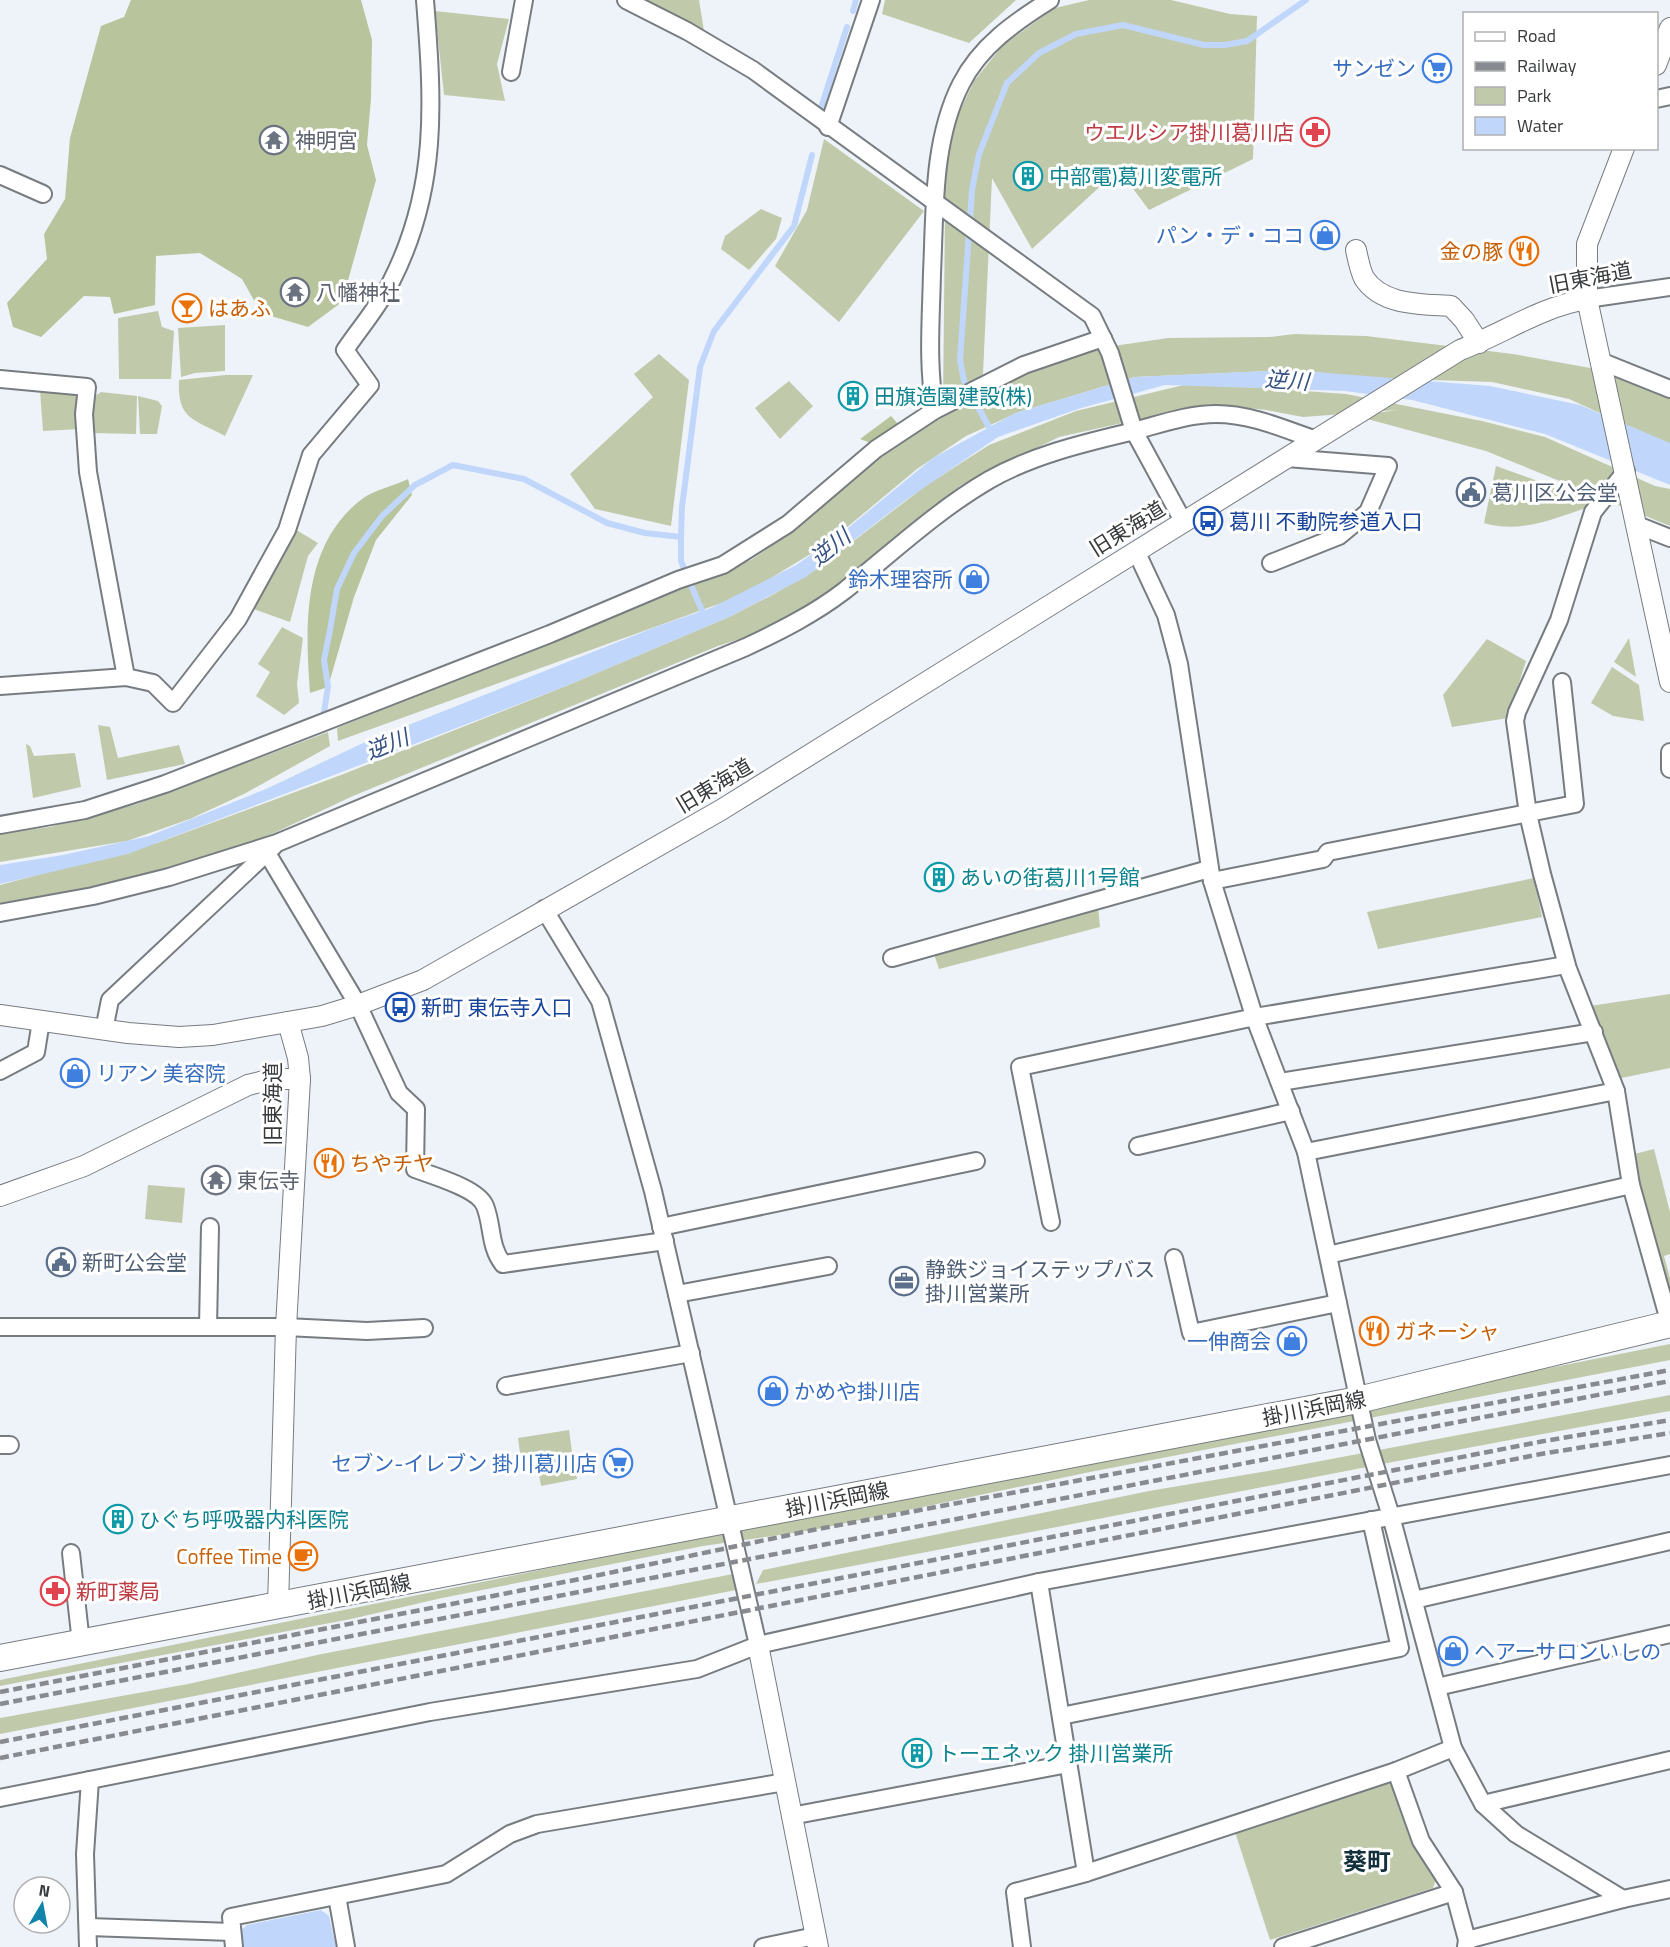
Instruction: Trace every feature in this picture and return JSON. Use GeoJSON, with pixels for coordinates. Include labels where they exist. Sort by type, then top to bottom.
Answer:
{"type":"FeatureCollection","features":[{"type":"Feature","properties":{"kind":"main road","name":"掛川浜岡線"},"geometry":{"type":"LineString","coordinates":[[0,1658],[1358,1401],[1670,1324]]}},
{"type":"Feature","properties":{"kind":"street"},"geometry":{"type":"LineString","coordinates":[[0,686],[126,677],[153,683],[173,703],[238,620],[288,530],[311,455],[370,385],[345,350],[391,283],[423,200],[430,150],[431,75],[425,0]]}},
{"type":"Feature","properties":{"kind":"street"},"geometry":{"type":"LineString","coordinates":[[511,72],[524,0]]}},
{"type":"Feature","properties":{"kind":"street"},"geometry":{"type":"LineString","coordinates":[[626,0],[687,31],[753,70],[935,205],[1092,316],[1106,345],[1132,425],[1183,521]]}},
{"type":"Feature","properties":{"kind":"street"},"geometry":{"type":"LineString","coordinates":[[828,127],[871,0]]}},
{"type":"Feature","properties":{"kind":"street"},"geometry":{"type":"LineString","coordinates":[[935,410],[929,374],[935,205],[937,172],[948,116],[961,84],[981,53],[1016,22],[1050,0]]}},
{"type":"Feature","properties":{"kind":"street"},"geometry":{"type":"LineString","coordinates":[[1658,60],[1670,28]]}},
{"type":"Feature","properties":{"kind":"street"},"geometry":{"type":"LineString","coordinates":[[1623,150],[1587,244],[1587,299],[1670,682]]}},
{"type":"Feature","properties":{"kind":"street"},"geometry":{"type":"LineString","coordinates":[[0,175],[43,194]]}},
{"type":"Feature","properties":{"kind":"street"},"geometry":{"type":"LineString","coordinates":[[1356,250],[1364,278],[1372,286],[1400,302],[1451,306],[1464,320],[1479,343]]}},
{"type":"Feature","properties":{"kind":"street","name":"旧東海道"},"geometry":{"type":"LineString","coordinates":[[278,1606],[285,1327],[300,1079],[298,1058],[288,1022],[358,1005],[423,980],[721,810],[1460,350],[1479,343],[1534,313],[1563,303],[1670,287]]}},
{"type":"Feature","properties":{"kind":"street"},"geometry":{"type":"LineString","coordinates":[[0,825],[85,810],[165,784],[529,643],[678,580],[704,573],[752,549],[788,524],[876,449],[935,410],[981,386],[1068,348],[1106,345]]}},
{"type":"Feature","properties":{"kind":"street"},"geometry":{"type":"LineString","coordinates":[[1600,361],[1670,389]]}},
{"type":"Feature","properties":{"kind":"street"},"geometry":{"type":"LineString","coordinates":[[0,379],[87,387],[84,414],[88,472],[126,677]]}},
{"type":"Feature","properties":{"kind":"street"},"geometry":{"type":"LineString","coordinates":[[0,913],[116,891],[272,848],[746,647],[791,626],[843,592],[908,537],[990,479],[1068,446],[1132,425],[1214,414],[1263,421],[1316,440]]}},
{"type":"Feature","properties":{"kind":"street"},"geometry":{"type":"LineString","coordinates":[[1271,563],[1339,536],[1368,512],[1388,466],[1287,458]]}},
{"type":"Feature","properties":{"kind":"street"},"geometry":{"type":"LineString","coordinates":[[1626,471],[1593,512],[1559,620],[1517,712],[1515,722],[1528,814],[1566,965],[1616,1091],[1631,1185],[1670,1324]]}},
{"type":"Feature","properties":{"kind":"street"},"geometry":{"type":"LineString","coordinates":[[1637,525],[1670,538]]}},
{"type":"Feature","properties":{"kind":"street"},"geometry":{"type":"LineString","coordinates":[[1136,551],[1166,615],[1179,664],[1211,875],[1255,1017],[1306,1152],[1358,1401],[1453,1748],[1483,1804],[1516,1834],[1623,1899]]}},
{"type":"Feature","properties":{"kind":"street"},"geometry":{"type":"LineString","coordinates":[[892,958],[1211,875],[1323,859],[1328,852],[1575,804],[1562,682]]}},
{"type":"Feature","properties":{"kind":"street"},"geometry":{"type":"LineString","coordinates":[[1670,752],[1670,769]]}},
{"type":"Feature","properties":{"kind":"street"},"geometry":{"type":"LineString","coordinates":[[272,848],[358,1005],[399,1093],[416,1110],[416,1169],[473,1192],[484,1204],[494,1252],[503,1263],[663,1234],[976,1161]]}},
{"type":"Feature","properties":{"kind":"street"},"geometry":{"type":"LineString","coordinates":[[104,1030],[110,1000],[272,848]]}},
{"type":"Feature","properties":{"kind":"street"},"geometry":{"type":"LineString","coordinates":[[544,909],[600,1001],[663,1234],[758,1645],[816,1941],[763,1947]]}},
{"type":"Feature","properties":{"kind":"street"},"geometry":{"type":"LineString","coordinates":[[1051,1222],[1020,1067],[1255,1017],[1566,965]]}},
{"type":"Feature","properties":{"kind":"street"},"geometry":{"type":"LineString","coordinates":[[0,1015],[104,1030],[179,1037],[246,1030],[288,1022]]}},
{"type":"Feature","properties":{"kind":"street"},"geometry":{"type":"LineString","coordinates":[[0,1071],[36,1052],[41,1021]]}},
{"type":"Feature","properties":{"kind":"street"},"geometry":{"type":"LineString","coordinates":[[1280,1082],[1594,1032]]}},
{"type":"Feature","properties":{"kind":"street"},"geometry":{"type":"LineString","coordinates":[[0,1196],[84,1166],[260,1081],[300,1079]]}},
{"type":"Feature","properties":{"kind":"street"},"geometry":{"type":"LineString","coordinates":[[1306,1152],[1616,1091]]}},
{"type":"Feature","properties":{"kind":"street"},"geometry":{"type":"LineString","coordinates":[[1138,1146],[1291,1111]]}},
{"type":"Feature","properties":{"kind":"street"},"geometry":{"type":"LineString","coordinates":[[1328,1255],[1631,1185]]}},
{"type":"Feature","properties":{"kind":"street"},"geometry":{"type":"LineString","coordinates":[[208,1327],[210,1227]]}},
{"type":"Feature","properties":{"kind":"street"},"geometry":{"type":"LineString","coordinates":[[1174,1258],[1191,1333],[1338,1303]]}},
{"type":"Feature","properties":{"kind":"street"},"geometry":{"type":"LineString","coordinates":[[677,1294],[828,1266]]}},
{"type":"Feature","properties":{"kind":"street"},"geometry":{"type":"LineString","coordinates":[[0,1327],[285,1327],[367,1331],[424,1328]]}},
{"type":"Feature","properties":{"kind":"street"},"geometry":{"type":"LineString","coordinates":[[506,1386],[691,1353]]}},
{"type":"Feature","properties":{"kind":"street"},"geometry":{"type":"LineString","coordinates":[[0,1797],[430,1712],[697,1669],[758,1645],[1039,1582],[1670,1465]]}},
{"type":"Feature","properties":{"kind":"street"},"geometry":{"type":"LineString","coordinates":[[1061,1716],[1400,1648],[1371,1520]]}},
{"type":"Feature","properties":{"kind":"street"},"geometry":{"type":"LineString","coordinates":[[1414,1600],[1670,1541]]}},
{"type":"Feature","properties":{"kind":"street"},"geometry":{"type":"LineString","coordinates":[[71,1553],[81,1643]]}},
{"type":"Feature","properties":{"kind":"street"},"geometry":{"type":"LineString","coordinates":[[1039,1582],[1086,1873]]}},
{"type":"Feature","properties":{"kind":"street"},"geometry":{"type":"LineString","coordinates":[[1437,1687],[1670,1634]]}},
{"type":"Feature","properties":{"kind":"street"},"geometry":{"type":"LineString","coordinates":[[1022,1947],[1015,1892],[1086,1873],[1396,1771],[1453,1748]]}},
{"type":"Feature","properties":{"kind":"street"},"geometry":{"type":"LineString","coordinates":[[1483,1804],[1670,1760]]}},
{"type":"Feature","properties":{"kind":"street"},"geometry":{"type":"LineString","coordinates":[[791,1816],[1068,1764]]}},
{"type":"Feature","properties":{"kind":"street"},"geometry":{"type":"LineString","coordinates":[[1396,1771],[1421,1841],[1454,1892],[1466,1944],[1623,1899],[1670,1889]]}},
{"type":"Feature","properties":{"kind":"street"},"geometry":{"type":"LineString","coordinates":[[88,1947],[85,1854],[90,1780]]}},
{"type":"Feature","properties":{"kind":"street"},"geometry":{"type":"LineString","coordinates":[[89,1927],[233,1940],[231,1917],[446,1874],[510,1834],[537,1824],[785,1782]]}},
{"type":"Feature","properties":{"kind":"street"},"geometry":{"type":"LineString","coordinates":[[1283,1947],[1454,1892]]}},
{"type":"Feature","properties":{"kind":"street"},"geometry":{"type":"LineString","coordinates":[[337,1896],[346,1947]]}},
{"type":"Feature","properties":{"kind":"green space"},"geometry":{"type":"Polygon","coordinates":[[[131,0],[361,0],[372,40],[367,145],[376,180],[342,302],[308,327],[261,313],[242,279],[200,253],[156,256],[155,305],[114,314],[110,297],[84,296],[41,337],[13,327],[7,303],[47,259],[44,234],[65,199],[70,138],[101,26],[124,17],[131,0]]]}},
{"type":"Feature","properties":{"kind":"green space"},"geometry":{"type":"Polygon","coordinates":[[[647,0],[699,0],[704,31],[647,0]]]}},
{"type":"Feature","properties":{"kind":"green space"},"geometry":{"type":"Polygon","coordinates":[[[885,0],[1016,0],[969,43],[882,14],[885,0]]]}},
{"type":"Feature","properties":{"kind":"green space"},"geometry":{"type":"Polygon","coordinates":[[[1089,0],[1171,0],[1230,14],[1257,16],[1253,159],[1149,210],[1128,182],[1106,181],[1032,249],[992,178],[983,374],[943,405],[945,212],[941,151],[974,81],[1003,45],[1055,8],[1089,0]]]}},
{"type":"Feature","properties":{"kind":"green space"},"geometry":{"type":"Polygon","coordinates":[[[435,11],[509,19],[497,64],[505,101],[444,95],[435,11]]]}},
{"type":"Feature","properties":{"kind":"green space"},"geometry":{"type":"Polygon","coordinates":[[[824,139],[924,211],[839,322],[775,266],[807,210],[824,139]]]}},
{"type":"Feature","properties":{"kind":"green space"},"geometry":{"type":"Polygon","coordinates":[[[761,209],[782,218],[776,239],[749,270],[721,249],[725,236],[761,209]]]}},
{"type":"Feature","properties":{"kind":"green space"},"geometry":{"type":"Polygon","coordinates":[[[158,311],[162,327],[174,331],[171,379],[119,379],[118,318],[158,311]]]}},
{"type":"Feature","properties":{"kind":"green space"},"geometry":{"type":"Polygon","coordinates":[[[225,325],[225,371],[195,373],[181,377],[178,328],[225,325]]]}},
{"type":"Feature","properties":{"kind":"green space"},"geometry":{"type":"Polygon","coordinates":[[[1294,334],[1366,336],[1513,354],[1640,377],[1670,391],[1670,445],[1569,399],[1492,382],[1370,378],[1297,370],[1135,377],[1019,412],[966,436],[917,469],[827,544],[771,578],[727,601],[338,741],[337,728],[751,560],[788,535],[902,440],[1023,372],[1076,353],[1168,338],[1269,337],[1294,334]]]}},
{"type":"Feature","properties":{"kind":"green space"},"geometry":{"type":"Polygon","coordinates":[[[659,354],[689,380],[671,526],[595,509],[570,474],[653,397],[634,374],[659,354]]]}},
{"type":"Feature","properties":{"kind":"green space"},"geometry":{"type":"Polygon","coordinates":[[[225,375],[253,375],[225,436],[196,421],[185,411],[179,393],[179,380],[225,375]]]}},
{"type":"Feature","properties":{"kind":"green space"},"geometry":{"type":"Polygon","coordinates":[[[789,381],[813,406],[780,439],[755,408],[789,381]]]}},
{"type":"Feature","properties":{"kind":"green space"},"geometry":{"type":"Polygon","coordinates":[[[1192,383],[1346,394],[1482,421],[1545,437],[1655,486],[1670,489],[1670,526],[1486,451],[1356,416],[1397,410],[1303,417],[1266,410],[1209,404],[1059,437],[960,486],[849,585],[770,629],[718,646],[353,796],[272,834],[172,876],[0,908],[0,885],[157,843],[341,775],[566,686],[729,617],[817,569],[924,487],[989,445],[1076,411],[1192,383]]]}},
{"type":"Feature","properties":{"kind":"green space"},"geometry":{"type":"Polygon","coordinates":[[[40,390],[74,392],[81,405],[81,429],[43,431],[40,390]]]}},
{"type":"Feature","properties":{"kind":"green space"},"geometry":{"type":"Polygon","coordinates":[[[101,392],[137,396],[136,434],[92,433],[92,398],[101,392]]]}},
{"type":"Feature","properties":{"kind":"green space"},"geometry":{"type":"Polygon","coordinates":[[[138,396],[158,401],[162,406],[157,434],[140,434],[138,396]]]}},
{"type":"Feature","properties":{"kind":"green space"},"geometry":{"type":"Polygon","coordinates":[[[891,416],[898,424],[882,438],[871,443],[860,439],[891,416]]]}},
{"type":"Feature","properties":{"kind":"green space"},"geometry":{"type":"Polygon","coordinates":[[[1496,466],[1594,501],[1589,507],[1551,520],[1524,526],[1497,526],[1484,523],[1496,466]]]}},
{"type":"Feature","properties":{"kind":"green space"},"geometry":{"type":"Polygon","coordinates":[[[408,479],[412,495],[376,540],[354,597],[328,687],[310,693],[308,614],[318,563],[328,539],[342,518],[362,499],[408,479]]]}},
{"type":"Feature","properties":{"kind":"green space"},"geometry":{"type":"Polygon","coordinates":[[[293,528],[318,543],[308,556],[290,622],[253,609],[293,528]]]}},
{"type":"Feature","properties":{"kind":"green space"},"geometry":{"type":"Polygon","coordinates":[[[282,627],[303,638],[297,684],[299,703],[284,715],[256,696],[270,672],[258,664],[282,627]]]}},
{"type":"Feature","properties":{"kind":"green space"},"geometry":{"type":"Polygon","coordinates":[[[1629,638],[1636,677],[1614,662],[1629,638]]]}},
{"type":"Feature","properties":{"kind":"green space"},"geometry":{"type":"Polygon","coordinates":[[[1487,639],[1526,661],[1508,718],[1452,727],[1443,695],[1487,639]]]}},
{"type":"Feature","properties":{"kind":"green space"},"geometry":{"type":"Polygon","coordinates":[[[1612,667],[1639,685],[1644,721],[1613,716],[1591,703],[1612,667]]]}},
{"type":"Feature","properties":{"kind":"green space"},"geometry":{"type":"Polygon","coordinates":[[[98,725],[110,727],[118,758],[179,745],[185,764],[107,780],[98,725]]]}},
{"type":"Feature","properties":{"kind":"green space"},"geometry":{"type":"Polygon","coordinates":[[[328,732],[330,746],[244,794],[190,819],[127,841],[0,862],[0,833],[50,827],[137,804],[328,732]]]}},
{"type":"Feature","properties":{"kind":"green space"},"geometry":{"type":"Polygon","coordinates":[[[26,744],[30,746],[34,756],[75,753],[81,787],[33,798],[26,744]]]}},
{"type":"Feature","properties":{"kind":"green space"},"geometry":{"type":"Polygon","coordinates":[[[1534,878],[1542,917],[1378,949],[1367,912],[1534,878]]]}},
{"type":"Feature","properties":{"kind":"green space"},"geometry":{"type":"Polygon","coordinates":[[[1098,907],[1100,927],[939,969],[934,954],[1098,907]]]}},
{"type":"Feature","properties":{"kind":"green space"},"geometry":{"type":"Polygon","coordinates":[[[1670,994],[1670,1068],[1612,1080],[1583,1007],[1670,994]]]}},
{"type":"Feature","properties":{"kind":"green space"},"geometry":{"type":"Polygon","coordinates":[[[1654,1149],[1670,1212],[1670,1254],[1664,1256],[1670,1278],[1670,1299],[1627,1156],[1654,1149]]]}},
{"type":"Feature","properties":{"kind":"green space"},"geometry":{"type":"Polygon","coordinates":[[[148,1185],[185,1188],[182,1223],[145,1219],[148,1185]]]}},
{"type":"Feature","properties":{"kind":"green space"},"geometry":{"type":"Polygon","coordinates":[[[1670,1344],[1670,1360],[1090,1472],[813,1530],[703,1546],[442,1598],[351,1619],[0,1686],[0,1680],[943,1488],[1670,1344]]]}},
{"type":"Feature","properties":{"kind":"green space"},"geometry":{"type":"Polygon","coordinates":[[[1670,1395],[1670,1411],[756,1584],[763,1570],[1149,1491],[1273,1470],[1670,1395]]]}},
{"type":"Feature","properties":{"kind":"green space"},"geometry":{"type":"Polygon","coordinates":[[[569,1430],[572,1452],[521,1460],[518,1438],[569,1430]]]}},
{"type":"Feature","properties":{"kind":"green space"},"geometry":{"type":"Polygon","coordinates":[[[573,1456],[577,1479],[541,1486],[537,1462],[573,1456]]]}},
{"type":"Feature","properties":{"kind":"green space"},"geometry":{"type":"Polygon","coordinates":[[[733,1574],[736,1590],[0,1734],[0,1718],[188,1684],[317,1655],[733,1574]]]}},
{"type":"Feature","properties":{"kind":"green space"},"geometry":{"type":"Polygon","coordinates":[[[1387,1783],[1396,1787],[1437,1877],[1433,1888],[1270,1940],[1235,1832],[1387,1783]]]}},
{"type":"Feature","properties":{"kind":"water","name":"逆川"},"geometry":{"type":"Polygon","coordinates":[[[1291,370],[1490,386],[1580,405],[1670,443],[1670,485],[1545,434],[1412,400],[1345,391],[1165,385],[1078,409],[998,437],[906,500],[806,577],[729,617],[566,686],[128,854],[0,884],[0,865],[63,855],[149,836],[266,789],[363,743],[658,626],[711,608],[796,565],[837,537],[933,458],[1015,413],[1135,377],[1291,370]]]}},
{"type":"Feature","properties":{"kind":"water"},"geometry":{"type":"Polygon","coordinates":[[[321,1910],[329,1916],[336,1947],[242,1947],[239,1932],[247,1925],[321,1910]]]}},
{"type":"Feature","properties":{"kind":"waterway"},"geometry":{"type":"LineString","coordinates":[[853,11],[856,0]]}},
{"type":"Feature","properties":{"kind":"waterway"},"geometry":{"type":"LineString","coordinates":[[991,431],[964,381],[960,360],[972,190],[979,154],[1007,83],[1039,53],[1076,34],[1123,25],[1204,45],[1225,45],[1247,41],[1306,0]]}},
{"type":"Feature","properties":{"kind":"waterway"},"geometry":{"type":"LineString","coordinates":[[820,111],[847,27]]}},
{"type":"Feature","properties":{"kind":"waterway"},"geometry":{"type":"LineString","coordinates":[[324,712],[328,687],[324,660],[337,589],[354,553],[382,516],[415,485],[453,465],[524,479],[607,523],[645,533],[681,537],[682,507],[700,367],[714,331],[794,226],[812,155]]}},
{"type":"Feature","properties":{"kind":"waterway"},"geometry":{"type":"LineString","coordinates":[[681,537],[681,561],[705,618]]}},
{"type":"Feature","properties":{"kind":"railway"},"geometry":{"type":"LineString","coordinates":[[0,1692],[585,1578],[813,1530],[1670,1370]]}},
{"type":"Feature","properties":{"kind":"railway"},"geometry":{"type":"LineString","coordinates":[[0,1704],[1670,1381]]}},
{"type":"Feature","properties":{"kind":"railway"},"geometry":{"type":"LineString","coordinates":[[0,1742],[1544,1441],[1670,1420]]}},
{"type":"Feature","properties":{"kind":"railway"},"geometry":{"type":"LineString","coordinates":[[0,1758],[1541,1454],[1670,1433]]}},
{"type":"Feature","properties":{"kind":"place","name":"サンゼン"},"geometry":{"type":"Point","coordinates":[1437,68]}},
{"type":"Feature","properties":{"kind":"place","name":"ウエルシア掛川葛川店"},"geometry":{"type":"Point","coordinates":[1315,132]}},
{"type":"Feature","properties":{"kind":"place","name":"神明宮"},"geometry":{"type":"Point","coordinates":[274,140]}},
{"type":"Feature","properties":{"kind":"place","name":"中部電)葛川変電所"},"geometry":{"type":"Point","coordinates":[1028,176]}},
{"type":"Feature","properties":{"kind":"place","name":"パン・デ・ココ"},"geometry":{"type":"Point","coordinates":[1325,235]}},
{"type":"Feature","properties":{"kind":"place","name":"金の豚"},"geometry":{"type":"Point","coordinates":[1524,251]}},
{"type":"Feature","properties":{"kind":"place","name":"八幡神社"},"geometry":{"type":"Point","coordinates":[295,292]}},
{"type":"Feature","properties":{"kind":"place","name":"はあふ"},"geometry":{"type":"Point","coordinates":[187,308]}},
{"type":"Feature","properties":{"kind":"place","name":"田旗造園建設(株)"},"geometry":{"type":"Point","coordinates":[853,396]}},
{"type":"Feature","properties":{"kind":"place","name":"葛川区公会堂"},"geometry":{"type":"Point","coordinates":[1471,492]}},
{"type":"Feature","properties":{"kind":"place","name":"葛川 不動院参道入口"},"geometry":{"type":"Point","coordinates":[1208,521]}},
{"type":"Feature","properties":{"kind":"place","name":"鈴木理容所"},"geometry":{"type":"Point","coordinates":[974,579]}},
{"type":"Feature","properties":{"kind":"place","name":"あいの街葛川1号館"},"geometry":{"type":"Point","coordinates":[939,877]}},
{"type":"Feature","properties":{"kind":"place","name":"新町 東伝寺入口"},"geometry":{"type":"Point","coordinates":[400,1007]}},
{"type":"Feature","properties":{"kind":"place","name":"リアン 美容院"},"geometry":{"type":"Point","coordinates":[75,1073]}},
{"type":"Feature","properties":{"kind":"place","name":"ちやチヤ"},"geometry":{"type":"Point","coordinates":[329,1163]}},
{"type":"Feature","properties":{"kind":"place","name":"東伝寺"},"geometry":{"type":"Point","coordinates":[216,1180]}},
{"type":"Feature","properties":{"kind":"place","name":"新町公会堂"},"geometry":{"type":"Point","coordinates":[61,1262]}},
{"type":"Feature","properties":{"kind":"place","name":"静鉄ジョイステップバス 掛川営業所"},"geometry":{"type":"Point","coordinates":[904,1281]}},
{"type":"Feature","properties":{"kind":"place","name":"ガネーシャ"},"geometry":{"type":"Point","coordinates":[1374,1331]}},
{"type":"Feature","properties":{"kind":"place","name":"一伸商会"},"geometry":{"type":"Point","coordinates":[1292,1341]}},
{"type":"Feature","properties":{"kind":"place","name":"かめや掛川店"},"geometry":{"type":"Point","coordinates":[773,1391]}},
{"type":"Feature","properties":{"kind":"place","name":"セブン-イレブン 掛川葛川店"},"geometry":{"type":"Point","coordinates":[618,1463]}},
{"type":"Feature","properties":{"kind":"place","name":"ひぐち呼吸器内科医院"},"geometry":{"type":"Point","coordinates":[118,1519]}},
{"type":"Feature","properties":{"kind":"place","name":"Coffee Time"},"geometry":{"type":"Point","coordinates":[303,1556]}},
{"type":"Feature","properties":{"kind":"place","name":"新町薬局"},"geometry":{"type":"Point","coordinates":[55,1591]}},
{"type":"Feature","properties":{"kind":"place","name":"ヘアーサロンいしの"},"geometry":{"type":"Point","coordinates":[1453,1651]}},
{"type":"Feature","properties":{"kind":"place","name":"トーエネック 掛川営業所"},"geometry":{"type":"Point","coordinates":[917,1753]}},
{"type":"Feature","properties":{"kind":"district","name":"葵町"},"geometry":{"type":"Point","coordinates":[1367,1861]}}]}
